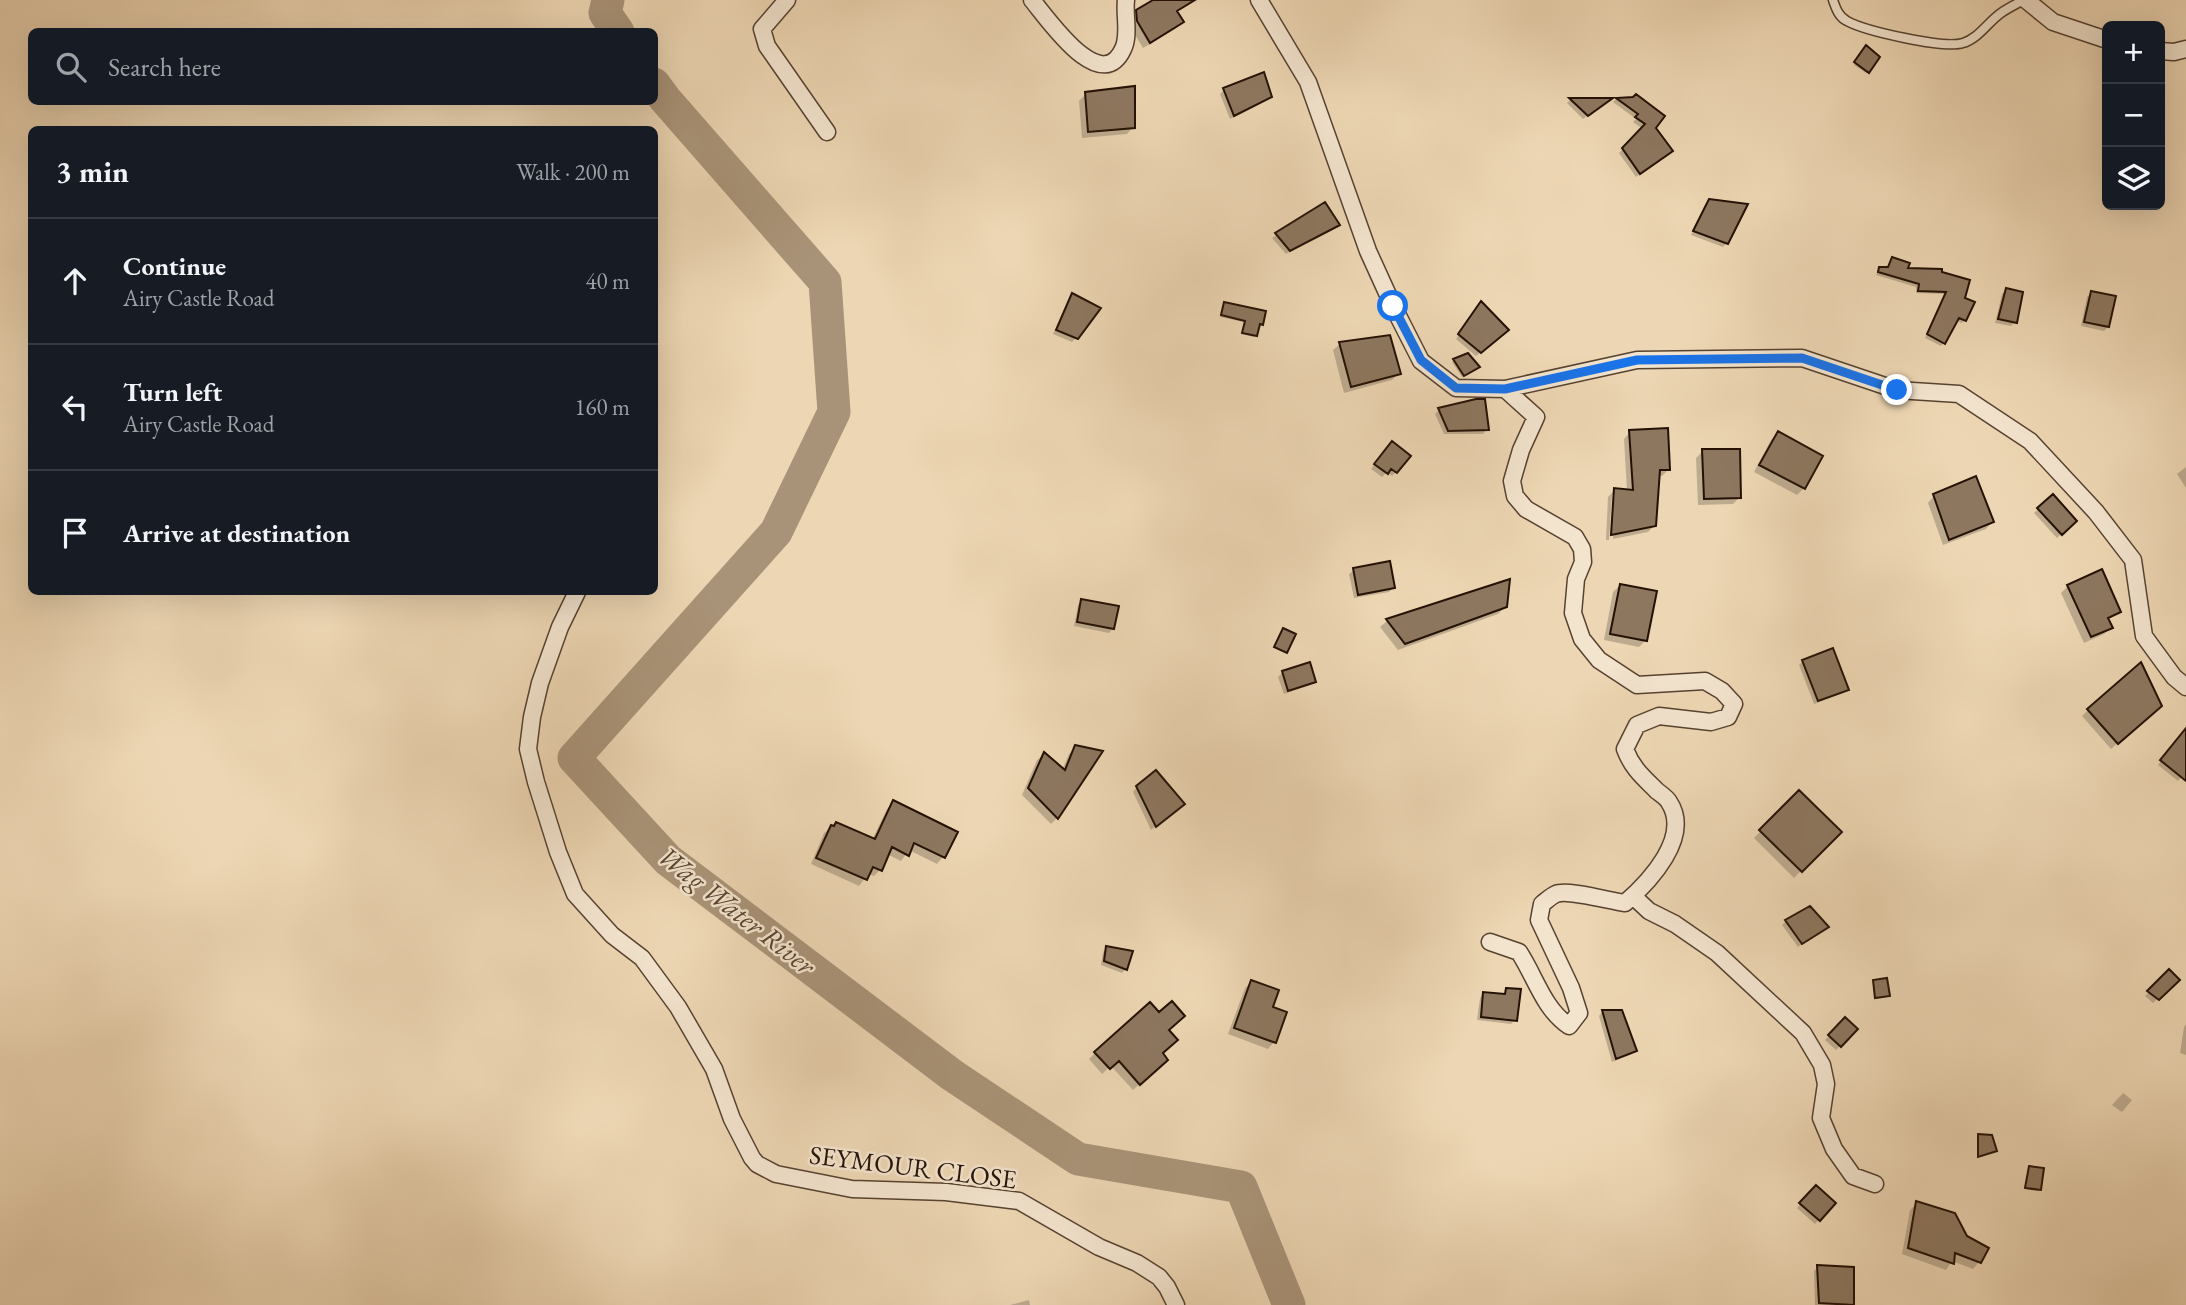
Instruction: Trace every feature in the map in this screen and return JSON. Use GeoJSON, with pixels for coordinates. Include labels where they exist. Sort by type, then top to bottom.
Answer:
{"type":"FeatureCollection","features":[{"type":"Feature","properties":{"kind":"street"},"geometry":{"type":"LineString","coordinates":[[787,0],[762,29],[767,46],[827,132]]}},
{"type":"Feature","properties":{"kind":"street"},"geometry":{"type":"LineString","coordinates":[[1031,0],[1068,43],[1089,61],[1103,66],[1114,62],[1124,48],[1126,0]]}},
{"type":"Feature","properties":{"kind":"street"},"geometry":{"type":"LineString","coordinates":[[1251,0],[1263,7],[1283,36],[1308,82],[1368,251],[1421,360],[1456,388],[1505,389],[1637,360],[1802,358],[1897,390],[1959,394],[2030,441],[2096,512],[2133,560],[2144,636],[2175,677],[2186,687]]}},
{"type":"Feature","properties":{"kind":"street"},"geometry":{"type":"LineString","coordinates":[[2025,0],[2053,22],[2102,38]]}},
{"type":"Feature","properties":{"kind":"street"},"geometry":{"type":"LineString","coordinates":[[2165,51],[2186,49]]}},
{"type":"Feature","properties":{"kind":"street"},"geometry":{"type":"LineString","coordinates":[[1490,942],[1519,952],[1543,999],[1557,1018],[1569,1026],[1579,1013],[1571,988],[1538,920],[1542,904],[1557,893],[1574,893],[1625,903],[1658,871],[1671,844],[1676,823],[1670,802],[1630,765],[1625,749],[1637,725],[1659,716],[1711,722],[1728,717],[1734,704],[1722,691],[1705,681],[1637,685],[1599,660],[1582,639],[1573,613],[1576,579],[1583,562],[1582,549],[1575,537],[1526,509],[1515,496],[1512,481],[1521,450],[1536,417],[1505,389]]}},
{"type":"Feature","properties":{"kind":"street","name":"SEYMOUR CLOSE"},"geometry":{"type":"LineString","coordinates":[[576,595],[560,627],[540,683],[528,749],[558,852],[575,894],[612,935],[642,958],[678,1007],[714,1069],[732,1119],[757,1164],[776,1174],[852,1189],[946,1192],[1019,1201],[1099,1247],[1137,1263],[1159,1277],[1176,1305]]}},
{"type":"Feature","properties":{"kind":"street"},"geometry":{"type":"LineString","coordinates":[[1633,896],[1649,911],[1675,924],[1717,953],[1803,1033],[1822,1065],[1826,1084],[1821,1118],[1834,1149],[1853,1175],[1875,1184]]}},
{"type":"Feature","properties":{"kind":"lane"},"geometry":{"type":"LineString","coordinates":[[1833,0],[1837,12],[1847,21],[1901,38],[1932,43],[1963,43],[1982,31],[1999,14],[2025,0]]}},
{"type":"Feature","properties":{"kind":"building"},"geometry":{"type":"Polygon","coordinates":[[[1153,0],[1195,0],[1177,11],[1184,22],[1150,43],[1137,21],[1136,10],[1153,0]]]}},
{"type":"Feature","properties":{"kind":"building"},"geometry":{"type":"Polygon","coordinates":[[[1866,45],[1880,57],[1869,73],[1854,62],[1866,45]]]}},
{"type":"Feature","properties":{"kind":"building"},"geometry":{"type":"Polygon","coordinates":[[[1264,72],[1272,97],[1234,116],[1223,88],[1264,72]]]}},
{"type":"Feature","properties":{"kind":"building"},"geometry":{"type":"Polygon","coordinates":[[[1135,86],[1135,128],[1088,132],[1085,92],[1135,86]]]}},
{"type":"Feature","properties":{"kind":"building"},"geometry":{"type":"Polygon","coordinates":[[[1636,94],[1665,116],[1656,128],[1673,151],[1640,174],[1622,148],[1645,124],[1635,117],[1638,114],[1616,98],[1633,97],[1636,94]]]}},
{"type":"Feature","properties":{"kind":"building"},"geometry":{"type":"Polygon","coordinates":[[[1569,98],[1613,98],[1588,116],[1569,98]]]}},
{"type":"Feature","properties":{"kind":"building"},"geometry":{"type":"Polygon","coordinates":[[[1709,199],[1748,204],[1728,244],[1693,231],[1709,199]]]}},
{"type":"Feature","properties":{"kind":"building"},"geometry":{"type":"Polygon","coordinates":[[[1325,202],[1340,225],[1290,251],[1275,233],[1325,202]]]}},
{"type":"Feature","properties":{"kind":"building"},"geometry":{"type":"Polygon","coordinates":[[[1892,257],[1910,263],[1908,268],[1942,269],[1942,272],[1970,280],[1965,298],[1975,302],[1966,321],[1959,318],[1945,344],[1927,334],[1946,292],[1918,291],[1919,284],[1878,272],[1879,267],[1888,267],[1892,257]]]}},
{"type":"Feature","properties":{"kind":"building"},"geometry":{"type":"Polygon","coordinates":[[[2006,288],[2023,292],[2017,323],[1998,319],[2006,288]]]}},
{"type":"Feature","properties":{"kind":"building"},"geometry":{"type":"Polygon","coordinates":[[[2091,291],[2116,296],[2109,327],[2084,322],[2091,291]]]}},
{"type":"Feature","properties":{"kind":"building"},"geometry":{"type":"Polygon","coordinates":[[[1072,293],[1101,308],[1078,339],[1056,330],[1072,293]]]}},
{"type":"Feature","properties":{"kind":"building"},"geometry":{"type":"Polygon","coordinates":[[[1481,301],[1509,330],[1481,353],[1458,334],[1481,301]]]}},
{"type":"Feature","properties":{"kind":"building"},"geometry":{"type":"Polygon","coordinates":[[[1224,302],[1266,311],[1257,336],[1242,333],[1245,321],[1221,315],[1224,302]]]}},
{"type":"Feature","properties":{"kind":"building"},"geometry":{"type":"Polygon","coordinates":[[[1390,335],[1401,374],[1351,387],[1339,342],[1390,335]]]}},
{"type":"Feature","properties":{"kind":"building"},"geometry":{"type":"Polygon","coordinates":[[[1468,353],[1480,367],[1464,376],[1453,359],[1468,353]]]}},
{"type":"Feature","properties":{"kind":"building"},"geometry":{"type":"Polygon","coordinates":[[[1485,399],[1489,430],[1448,431],[1438,408],[1485,399]]]}},
{"type":"Feature","properties":{"kind":"building"},"geometry":{"type":"Polygon","coordinates":[[[1668,428],[1670,470],[1660,470],[1656,526],[1611,535],[1614,488],[1633,490],[1629,430],[1668,428]]]}},
{"type":"Feature","properties":{"kind":"building"},"geometry":{"type":"Polygon","coordinates":[[[1778,431],[1823,456],[1805,489],[1759,465],[1778,431]]]}},
{"type":"Feature","properties":{"kind":"building"},"geometry":{"type":"Polygon","coordinates":[[[1392,441],[1411,456],[1397,473],[1391,469],[1388,474],[1374,464],[1392,441]]]}},
{"type":"Feature","properties":{"kind":"building"},"geometry":{"type":"Polygon","coordinates":[[[1702,449],[1740,449],[1741,498],[1704,499],[1702,449]]]}},
{"type":"Feature","properties":{"kind":"building"},"geometry":{"type":"Polygon","coordinates":[[[1976,476],[1994,522],[1949,540],[1933,494],[1976,476]]]}},
{"type":"Feature","properties":{"kind":"building"},"geometry":{"type":"Polygon","coordinates":[[[2053,494],[2077,521],[2062,535],[2037,508],[2053,494]]]}},
{"type":"Feature","properties":{"kind":"building"},"geometry":{"type":"Polygon","coordinates":[[[1390,561],[1395,588],[1358,595],[1353,568],[1390,561]]]}},
{"type":"Feature","properties":{"kind":"building"},"geometry":{"type":"Polygon","coordinates":[[[2102,569],[2121,612],[2108,618],[2113,628],[2091,637],[2067,585],[2102,569]]]}},
{"type":"Feature","properties":{"kind":"building"},"geometry":{"type":"Polygon","coordinates":[[[1510,579],[1507,607],[1405,644],[1386,619],[1510,579]]]}},
{"type":"Feature","properties":{"kind":"building"},"geometry":{"type":"Polygon","coordinates":[[[1620,584],[1657,591],[1647,641],[1610,634],[1620,584]]]}},
{"type":"Feature","properties":{"kind":"building"},"geometry":{"type":"Polygon","coordinates":[[[1081,599],[1119,606],[1114,629],[1077,622],[1081,599]]]}},
{"type":"Feature","properties":{"kind":"building"},"geometry":{"type":"Polygon","coordinates":[[[1283,628],[1296,634],[1287,653],[1274,647],[1283,628]]]}},
{"type":"Feature","properties":{"kind":"building"},"geometry":{"type":"Polygon","coordinates":[[[1833,648],[1849,690],[1818,701],[1802,660],[1833,648]]]}},
{"type":"Feature","properties":{"kind":"building"},"geometry":{"type":"Polygon","coordinates":[[[1310,662],[1316,682],[1288,691],[1282,671],[1310,662]]]}},
{"type":"Feature","properties":{"kind":"building"},"geometry":{"type":"Polygon","coordinates":[[[2141,662],[2162,706],[2118,744],[2087,709],[2141,662]]]}},
{"type":"Feature","properties":{"kind":"building"},"geometry":{"type":"Polygon","coordinates":[[[2186,728],[2186,781],[2160,760],[2186,728]]]}},
{"type":"Feature","properties":{"kind":"building"},"geometry":{"type":"Polygon","coordinates":[[[1075,745],[1103,751],[1058,819],[1028,788],[1044,752],[1065,770],[1075,745]]]}},
{"type":"Feature","properties":{"kind":"building"},"geometry":{"type":"Polygon","coordinates":[[[1156,770],[1185,804],[1156,827],[1136,786],[1156,770]]]}},
{"type":"Feature","properties":{"kind":"building"},"geometry":{"type":"Polygon","coordinates":[[[1799,790],[1842,832],[1802,872],[1759,830],[1799,790]]]}},
{"type":"Feature","properties":{"kind":"building"},"geometry":{"type":"Polygon","coordinates":[[[893,800],[958,832],[945,858],[914,843],[909,856],[892,847],[882,871],[873,867],[867,880],[816,858],[831,825],[834,826],[836,822],[875,839],[893,800]]]}},
{"type":"Feature","properties":{"kind":"building"},"geometry":{"type":"Polygon","coordinates":[[[1810,906],[1829,927],[1802,944],[1785,920],[1810,906]]]}},
{"type":"Feature","properties":{"kind":"building"},"geometry":{"type":"Polygon","coordinates":[[[1106,946],[1133,951],[1127,970],[1104,961],[1106,946]]]}},
{"type":"Feature","properties":{"kind":"building"},"geometry":{"type":"Polygon","coordinates":[[[2169,969],[2180,980],[2159,1000],[2147,991],[2169,969]]]}},
{"type":"Feature","properties":{"kind":"building"},"geometry":{"type":"Polygon","coordinates":[[[1887,978],[1890,996],[1875,998],[1873,980],[1887,978]]]}},
{"type":"Feature","properties":{"kind":"building"},"geometry":{"type":"Polygon","coordinates":[[[1251,980],[1279,990],[1273,1007],[1287,1012],[1276,1043],[1234,1028],[1251,980]]]}},
{"type":"Feature","properties":{"kind":"building"},"geometry":{"type":"Polygon","coordinates":[[[1506,988],[1521,989],[1517,1021],[1481,1017],[1483,992],[1505,994],[1506,988]]]}},
{"type":"Feature","properties":{"kind":"building"},"geometry":{"type":"Polygon","coordinates":[[[1172,1001],[1185,1016],[1169,1030],[1178,1040],[1163,1053],[1168,1060],[1140,1085],[1119,1061],[1110,1069],[1094,1052],[1150,1002],[1159,1012],[1172,1001]]]}},
{"type":"Feature","properties":{"kind":"building"},"geometry":{"type":"Polygon","coordinates":[[[1602,1010],[1622,1010],[1637,1051],[1616,1059],[1602,1010]]]}},
{"type":"Feature","properties":{"kind":"building"},"geometry":{"type":"Polygon","coordinates":[[[1845,1017],[1858,1029],[1841,1047],[1828,1035],[1845,1017]]]}},
{"type":"Feature","properties":{"kind":"building"},"geometry":{"type":"Polygon","coordinates":[[[1978,1134],[1992,1135],[1997,1151],[1978,1157],[1978,1134]]]}},
{"type":"Feature","properties":{"kind":"building"},"geometry":{"type":"Polygon","coordinates":[[[2029,1166],[2044,1168],[2041,1190],[2025,1188],[2029,1166]]]}},
{"type":"Feature","properties":{"kind":"building"},"geometry":{"type":"Polygon","coordinates":[[[1816,1185],[1836,1203],[1820,1221],[1799,1203],[1816,1185]]]}},
{"type":"Feature","properties":{"kind":"building"},"geometry":{"type":"Polygon","coordinates":[[[1916,1201],[1955,1213],[1967,1236],[1989,1248],[1981,1263],[1955,1253],[1954,1264],[1908,1248],[1916,1201]]]}},
{"type":"Feature","properties":{"kind":"building"},"geometry":{"type":"Polygon","coordinates":[[[1817,1265],[1854,1267],[1854,1305],[1819,1303],[1817,1265]]]}},
{"type":"Feature","properties":{"kind":"waterway","name":"Wag Water River"},"geometry":{"type":"LineString","coordinates":[[608,0],[605,13],[615,28]]}},
{"type":"Feature","properties":{"kind":"waterway","name":"Wag Water River"},"geometry":{"type":"LineString","coordinates":[[658,89],[825,282],[834,412],[776,532],[574,758],[668,860],[952,1075],[1078,1159],[1241,1187],[1289,1305]]}},
{"type":"Feature","properties":{"kind":"route"},"geometry":{"type":"LineString","coordinates":[[1393,306],[1421,360],[1456,388],[1505,389],[1637,360],[1802,358],[1897,390]]}}]}
